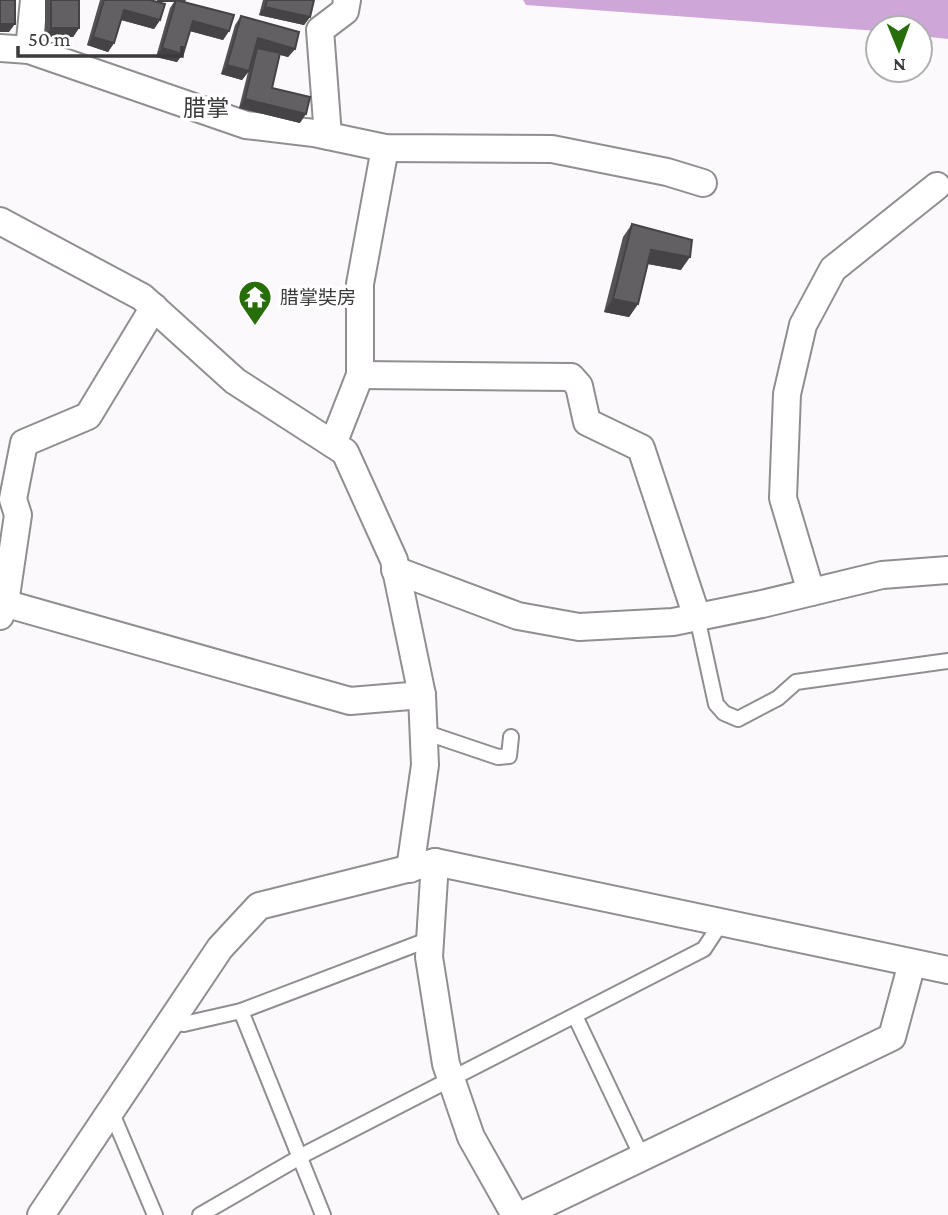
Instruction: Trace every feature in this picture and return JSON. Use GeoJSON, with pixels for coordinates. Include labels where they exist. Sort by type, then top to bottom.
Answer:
{"type":"FeatureCollection","features":[{"type":"Feature","properties":{"kind":"street"},"geometry":{"type":"LineString","coordinates":[[29,50],[34,0]]}},
{"type":"Feature","properties":{"kind":"street"},"geometry":{"type":"LineString","coordinates":[[328,136],[320,30],[345,11],[348,0]]}},
{"type":"Feature","properties":{"kind":"street"},"geometry":{"type":"LineString","coordinates":[[0,49],[29,50],[246,125],[328,136],[385,148],[552,149],[667,172],[703,183]]}},
{"type":"Feature","properties":{"kind":"street"},"geometry":{"type":"LineString","coordinates":[[333,444],[360,375],[360,284],[385,148]]}},
{"type":"Feature","properties":{"kind":"street"},"geometry":{"type":"LineString","coordinates":[[811,592],[783,498],[786,394],[803,325],[833,269],[937,186]]}},
{"type":"Feature","properties":{"kind":"street"},"geometry":{"type":"LineString","coordinates":[[0,220],[142,297],[235,381],[345,453],[394,560],[422,695],[425,765],[422,865],[430,939],[429,957],[446,1064],[471,1137],[515,1215]]}},
{"type":"Feature","properties":{"kind":"street"},"geometry":{"type":"LineString","coordinates":[[154,307],[88,416],[24,443],[13,499],[18,515],[2,607],[350,701],[422,695]]}},
{"type":"Feature","properties":{"kind":"street"},"geometry":{"type":"LineString","coordinates":[[360,375],[570,377],[579,386],[587,422],[640,448],[696,617]]}},
{"type":"Feature","properties":{"kind":"street"},"geometry":{"type":"LineString","coordinates":[[395,570],[518,617],[579,627],[673,622],[882,575],[948,570]]}},
{"type":"Feature","properties":{"kind":"street"},"geometry":{"type":"LineString","coordinates":[[41,1215],[220,948],[259,906],[422,865],[948,970]]}},
{"type":"Feature","properties":{"kind":"street"},"geometry":{"type":"LineString","coordinates":[[522,1215],[892,1037],[912,963]]}},
{"type":"Feature","properties":{"kind":"lane"},"geometry":{"type":"LineString","coordinates":[[696,617],[716,704],[724,713],[738,719],[778,698],[796,682],[948,661]]}},
{"type":"Feature","properties":{"kind":"lane"},"geometry":{"type":"LineString","coordinates":[[424,732],[498,758],[509,756],[511,737]]}},
{"type":"Feature","properties":{"kind":"lane"},"geometry":{"type":"LineString","coordinates":[[200,1215],[298,1158],[704,949],[721,923]]}},
{"type":"Feature","properties":{"kind":"lane"},"geometry":{"type":"LineString","coordinates":[[170,1022],[184,1024],[241,1011],[430,939]]}},
{"type":"Feature","properties":{"kind":"lane"},"geometry":{"type":"LineString","coordinates":[[241,1011],[323,1215]]}},
{"type":"Feature","properties":{"kind":"lane"},"geometry":{"type":"LineString","coordinates":[[575,1016],[642,1157]]}},
{"type":"Feature","properties":{"kind":"lane"},"geometry":{"type":"LineString","coordinates":[[111,1111],[155,1215]]}},
{"type":"Feature","properties":{"kind":"shaded area"},"geometry":{"type":"Polygon","coordinates":[[[523,0],[948,0],[948,39],[934,38],[934,14],[864,14],[864,30],[526,5],[523,0]]]}},
{"type":"Feature","properties":{"kind":"building"},"geometry":{"type":"Polygon","coordinates":[[[0,0],[15,0],[15,24],[0,24],[0,0]]]}},
{"type":"Feature","properties":{"kind":"building"},"geometry":{"type":"Polygon","coordinates":[[[51,0],[79,0],[79,28],[51,28],[51,0]]]}},
{"type":"Feature","properties":{"kind":"building"},"geometry":{"type":"Polygon","coordinates":[[[104,0],[150,0],[165,4],[160,20],[124,10],[114,43],[93,37],[104,0]]]}},
{"type":"Feature","properties":{"kind":"building"},"geometry":{"type":"Polygon","coordinates":[[[176,0],[234,15],[229,31],[193,21],[183,54],[162,48],[176,0]]]}},
{"type":"Feature","properties":{"kind":"building"},"geometry":{"type":"Polygon","coordinates":[[[267,0],[314,0],[310,17],[265,7],[267,0]]]}},
{"type":"Feature","properties":{"kind":"building"},"geometry":{"type":"Polygon","coordinates":[[[241,16],[299,32],[295,49],[258,38],[249,71],[227,65],[241,16]]]}},
{"type":"Feature","properties":{"kind":"building"},"geometry":{"type":"Polygon","coordinates":[[[257,48],[280,53],[272,88],[310,97],[306,114],[245,99],[257,48]]]}},
{"type":"Feature","properties":{"kind":"building"},"geometry":{"type":"Polygon","coordinates":[[[632,224],[692,240],[690,257],[651,250],[638,304],[613,299],[632,224]]]}},
{"type":"Feature","properties":{"kind":"place","name":"腊掌奘房"},"geometry":{"type":"Point","coordinates":[255,327]}},
{"type":"Feature","properties":{"kind":"district","name":"腊掌"},"geometry":{"type":"Point","coordinates":[206,108]}}]}
